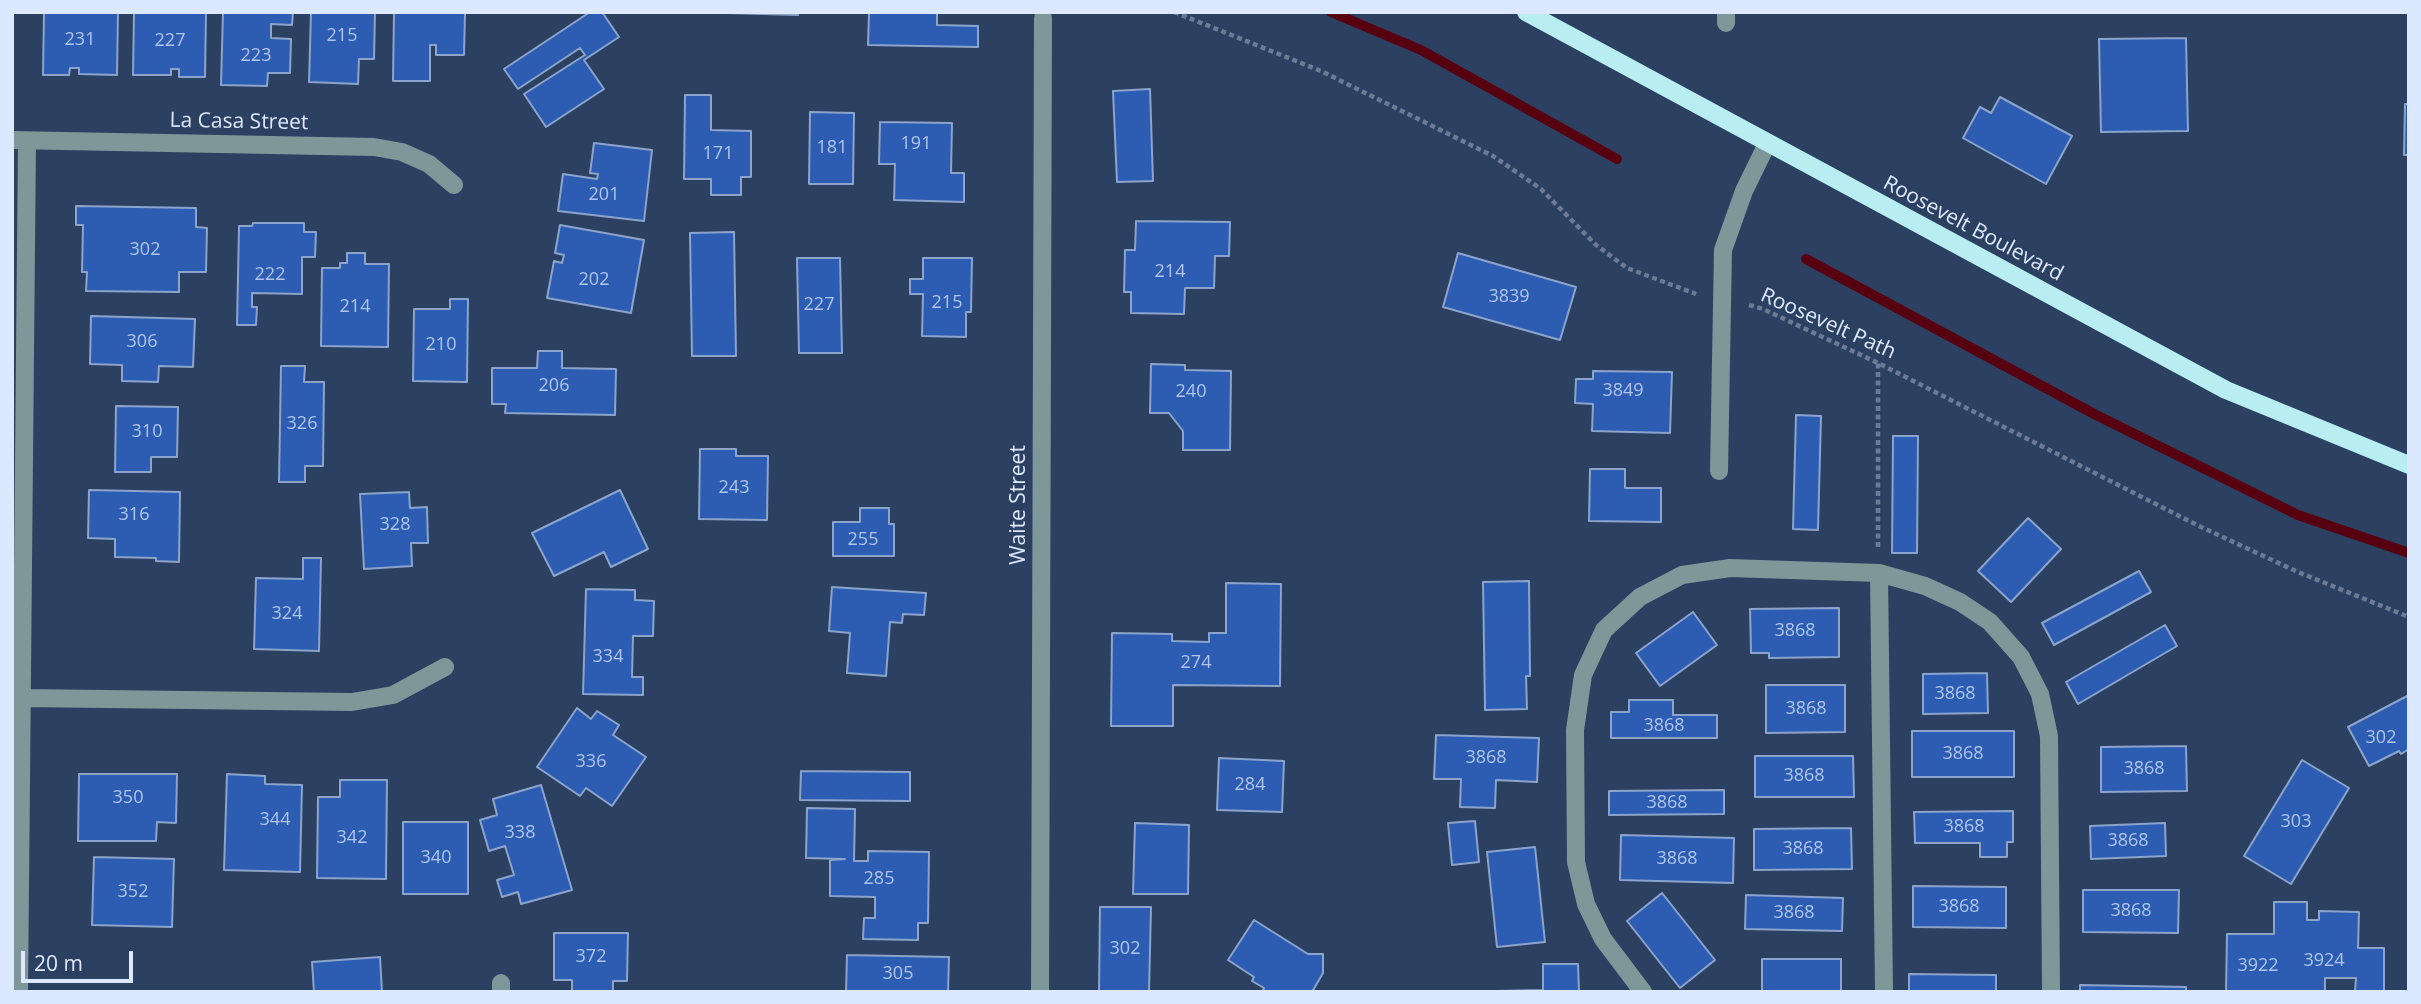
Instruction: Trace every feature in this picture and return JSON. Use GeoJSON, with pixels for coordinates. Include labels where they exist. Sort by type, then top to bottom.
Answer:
{"type":"FeatureCollection","features":[{"type":"Feature","properties":{"kind":"main road","name":"Roosevelt Boulevard"},"geometry":{"type":"LineString","coordinates":[[1526,12],[2226,390],[2409,465]]}},
{"type":"Feature","properties":{"kind":"street","name":"Waite Street"},"geometry":{"type":"LineString","coordinates":[[1040,992],[1043,18]]}},
{"type":"Feature","properties":{"kind":"street"},"geometry":{"type":"LineString","coordinates":[[19,992],[22,698],[17,547],[20,141]]}},
{"type":"Feature","properties":{"kind":"street","name":"La Casa Street"},"geometry":{"type":"LineString","coordinates":[[20,141],[374,147],[402,152],[420,160],[454,185]]}},
{"type":"Feature","properties":{"kind":"street"},"geometry":{"type":"LineString","coordinates":[[1719,471],[1723,250],[1728,226],[1767,144]]}},
{"type":"Feature","properties":{"kind":"street"},"geometry":{"type":"LineString","coordinates":[[1643,992],[1603,939],[1586,904],[1576,862],[1575,730],[1583,675],[1604,630],[1640,597],[1682,575],[1730,568],[1879,573],[1925,586],[1960,602],[1990,622],[2021,657],[2040,694],[2049,736],[2051,992]]}},
{"type":"Feature","properties":{"kind":"street"},"geometry":{"type":"LineString","coordinates":[[1879,573],[1884,992]]}},
{"type":"Feature","properties":{"kind":"street"},"geometry":{"type":"LineString","coordinates":[[22,698],[352,702],[393,695],[445,667]]}},
{"type":"Feature","properties":{"kind":"path","name":"Roosevelt Path"},"geometry":{"type":"LineString","coordinates":[[1174,12],[1321,71],[1493,156],[1541,189],[1596,244],[1627,268],[1680,290],[1763,309],[1878,363],[2199,526],[2298,572],[2409,617]]}},
{"type":"Feature","properties":{"kind":"path"},"geometry":{"type":"LineString","coordinates":[[1878,363],[1879,573]]}},
{"type":"Feature","properties":{"kind":"building"},"geometry":{"type":"Polygon","coordinates":[[[44,12],[118,12],[117,75],[79,74],[79,68],[70,68],[69,75],[43,75],[44,12]]]}},
{"type":"Feature","properties":{"kind":"building"},"geometry":{"type":"Polygon","coordinates":[[[134,12],[206,12],[205,77],[179,77],[179,69],[171,69],[171,75],[133,75],[134,12]]]}},
{"type":"Feature","properties":{"kind":"building"},"geometry":{"type":"Polygon","coordinates":[[[223,12],[293,12],[292,25],[271,24],[271,38],[291,39],[290,73],[268,73],[267,86],[221,85],[223,12]]]}},
{"type":"Feature","properties":{"kind":"building"},"geometry":{"type":"Polygon","coordinates":[[[311,12],[375,12],[374,59],[359,59],[358,84],[309,82],[311,12]]]}},
{"type":"Feature","properties":{"kind":"building"},"geometry":{"type":"Polygon","coordinates":[[[394,12],[465,12],[464,55],[436,55],[436,45],[430,45],[430,81],[393,81],[394,12]]]}},
{"type":"Feature","properties":{"kind":"building"},"geometry":{"type":"Polygon","coordinates":[[[590,12],[602,12],[619,37],[584,60],[604,89],[546,127],[524,94],[585,55],[580,48],[518,89],[504,69],[590,12]]]}},
{"type":"Feature","properties":{"kind":"building"},"geometry":{"type":"Polygon","coordinates":[[[693,12],[798,12],[798,15],[693,12]]]}},
{"type":"Feature","properties":{"kind":"building"},"geometry":{"type":"Polygon","coordinates":[[[869,12],[937,12],[937,25],[978,26],[978,47],[868,45],[869,12]]]}},
{"type":"Feature","properties":{"kind":"building"},"geometry":{"type":"Polygon","coordinates":[[[2186,38],[2188,131],[2101,132],[2099,39],[2186,38]]]}},
{"type":"Feature","properties":{"kind":"building"},"geometry":{"type":"Polygon","coordinates":[[[1150,89],[1153,181],[1117,182],[1113,91],[1150,89]]]}},
{"type":"Feature","properties":{"kind":"building"},"geometry":{"type":"Polygon","coordinates":[[[685,95],[711,95],[711,130],[751,131],[751,177],[741,177],[741,195],[711,195],[711,179],[684,179],[685,95]]]}},
{"type":"Feature","properties":{"kind":"building"},"geometry":{"type":"Polygon","coordinates":[[[2000,97],[2072,136],[2046,184],[1963,138],[1980,107],[1991,113],[2000,97]]]}},
{"type":"Feature","properties":{"kind":"building"},"geometry":{"type":"Polygon","coordinates":[[[2405,104],[2409,104],[2409,155],[2404,155],[2405,104]]]}},
{"type":"Feature","properties":{"kind":"building"},"geometry":{"type":"Polygon","coordinates":[[[810,112],[854,113],[853,184],[809,184],[810,112]]]}},
{"type":"Feature","properties":{"kind":"building"},"geometry":{"type":"Polygon","coordinates":[[[880,122],[952,123],[951,173],[964,173],[964,202],[894,200],[895,164],[879,164],[880,122]]]}},
{"type":"Feature","properties":{"kind":"building"},"geometry":{"type":"Polygon","coordinates":[[[594,143],[652,150],[644,221],[558,211],[563,174],[597,179],[598,174],[590,173],[594,143]]]}},
{"type":"Feature","properties":{"kind":"building"},"geometry":{"type":"Polygon","coordinates":[[[76,206],[196,208],[196,227],[207,228],[206,272],[179,272],[179,292],[86,291],[87,272],[82,272],[83,225],[76,225],[76,206]]]}},
{"type":"Feature","properties":{"kind":"building"},"geometry":{"type":"Polygon","coordinates":[[[1136,221],[1230,222],[1229,256],[1215,256],[1214,288],[1185,288],[1184,314],[1131,313],[1131,292],[1124,292],[1125,250],[1135,250],[1136,221]]]}},
{"type":"Feature","properties":{"kind":"building"},"geometry":{"type":"Polygon","coordinates":[[[253,223],[304,223],[304,232],[316,232],[315,257],[302,257],[302,294],[252,293],[252,307],[257,307],[256,325],[237,325],[239,226],[252,226],[253,223]]]}},
{"type":"Feature","properties":{"kind":"building"},"geometry":{"type":"Polygon","coordinates":[[[560,225],[644,240],[631,313],[547,298],[554,261],[562,263],[564,255],[555,253],[560,225]]]}},
{"type":"Feature","properties":{"kind":"building"},"geometry":{"type":"Polygon","coordinates":[[[734,232],[736,356],[692,356],[690,233],[734,232]]]}},
{"type":"Feature","properties":{"kind":"building"},"geometry":{"type":"Polygon","coordinates":[[[347,253],[365,253],[365,264],[389,264],[388,347],[321,346],[322,268],[340,268],[340,263],[347,263],[347,253]]]}},
{"type":"Feature","properties":{"kind":"building"},"geometry":{"type":"Polygon","coordinates":[[[1458,253],[1576,287],[1560,340],[1443,307],[1458,253]]]}},
{"type":"Feature","properties":{"kind":"building"},"geometry":{"type":"Polygon","coordinates":[[[797,258],[840,258],[842,353],[799,353],[797,258]]]}},
{"type":"Feature","properties":{"kind":"building"},"geometry":{"type":"Polygon","coordinates":[[[923,258],[972,258],[971,312],[966,312],[966,337],[922,336],[923,294],[910,294],[910,279],[923,279],[923,258]]]}},
{"type":"Feature","properties":{"kind":"building"},"geometry":{"type":"Polygon","coordinates":[[[450,299],[468,299],[467,382],[413,381],[414,309],[450,309],[450,299]]]}},
{"type":"Feature","properties":{"kind":"building"},"geometry":{"type":"Polygon","coordinates":[[[91,316],[195,319],[193,367],[159,366],[158,382],[122,381],[122,365],[90,364],[91,316]]]}},
{"type":"Feature","properties":{"kind":"building"},"geometry":{"type":"Polygon","coordinates":[[[538,351],[562,351],[562,368],[616,369],[615,415],[505,413],[506,404],[492,404],[492,368],[537,368],[538,351]]]}},
{"type":"Feature","properties":{"kind":"building"},"geometry":{"type":"Polygon","coordinates":[[[1151,364],[1185,365],[1185,370],[1231,371],[1230,450],[1183,450],[1183,431],[1169,413],[1150,413],[1151,364]]]}},
{"type":"Feature","properties":{"kind":"building"},"geometry":{"type":"Polygon","coordinates":[[[281,366],[305,366],[304,382],[324,382],[323,466],[305,466],[305,482],[279,482],[281,366]]]}},
{"type":"Feature","properties":{"kind":"building"},"geometry":{"type":"Polygon","coordinates":[[[1593,371],[1672,372],[1670,433],[1592,431],[1593,404],[1575,403],[1576,379],[1593,379],[1593,371]]]}},
{"type":"Feature","properties":{"kind":"building"},"geometry":{"type":"Polygon","coordinates":[[[116,406],[178,407],[177,457],[151,457],[151,472],[115,472],[116,406]]]}},
{"type":"Feature","properties":{"kind":"building"},"geometry":{"type":"Polygon","coordinates":[[[1796,415],[1821,416],[1818,530],[1793,529],[1796,415]]]}},
{"type":"Feature","properties":{"kind":"building"},"geometry":{"type":"Polygon","coordinates":[[[1893,436],[1918,436],[1917,553],[1892,553],[1893,436]]]}},
{"type":"Feature","properties":{"kind":"building"},"geometry":{"type":"Polygon","coordinates":[[[700,449],[736,449],[736,456],[768,456],[767,520],[699,519],[700,449]]]}},
{"type":"Feature","properties":{"kind":"building"},"geometry":{"type":"Polygon","coordinates":[[[1590,469],[1625,469],[1625,488],[1661,488],[1661,522],[1589,521],[1590,469]]]}},
{"type":"Feature","properties":{"kind":"building"},"geometry":{"type":"Polygon","coordinates":[[[89,490],[180,492],[179,562],[156,561],[156,558],[115,557],[115,539],[88,538],[89,490]]]}},
{"type":"Feature","properties":{"kind":"building"},"geometry":{"type":"Polygon","coordinates":[[[620,490],[648,549],[611,567],[604,552],[554,576],[532,533],[620,490]]]}},
{"type":"Feature","properties":{"kind":"building"},"geometry":{"type":"Polygon","coordinates":[[[409,492],[410,508],[427,507],[428,543],[411,543],[412,566],[364,569],[360,494],[409,492]]]}},
{"type":"Feature","properties":{"kind":"building"},"geometry":{"type":"Polygon","coordinates":[[[860,508],[889,508],[889,524],[894,524],[894,556],[833,556],[833,522],[860,522],[860,508]]]}},
{"type":"Feature","properties":{"kind":"building"},"geometry":{"type":"Polygon","coordinates":[[[2028,518],[2061,549],[2011,602],[1978,571],[2028,518]]]}},
{"type":"Feature","properties":{"kind":"building"},"geometry":{"type":"Polygon","coordinates":[[[303,558],[321,558],[319,651],[254,649],[256,578],[303,579],[303,558]]]}},
{"type":"Feature","properties":{"kind":"building"},"geometry":{"type":"Polygon","coordinates":[[[2139,571],[2151,592],[2054,645],[2042,623],[2139,571]]]}},
{"type":"Feature","properties":{"kind":"building"},"geometry":{"type":"Polygon","coordinates":[[[1529,581],[1530,676],[1526,676],[1527,709],[1485,710],[1483,582],[1529,581]]]}},
{"type":"Feature","properties":{"kind":"building"},"geometry":{"type":"Polygon","coordinates":[[[1226,583],[1281,584],[1280,686],[1173,685],[1173,726],[1111,726],[1112,633],[1172,634],[1172,641],[1209,642],[1209,633],[1226,633],[1226,583]]]}},
{"type":"Feature","properties":{"kind":"building"},"geometry":{"type":"Polygon","coordinates":[[[832,587],[926,593],[924,615],[903,614],[902,623],[890,622],[886,676],[847,673],[850,633],[829,631],[832,587]]]}},
{"type":"Feature","properties":{"kind":"building"},"geometry":{"type":"Polygon","coordinates":[[[586,589],[635,590],[635,600],[654,601],[653,636],[633,636],[632,677],[643,677],[643,695],[583,694],[586,589]]]}},
{"type":"Feature","properties":{"kind":"building"},"geometry":{"type":"Polygon","coordinates":[[[1839,608],[1839,657],[1769,658],[1769,653],[1751,653],[1750,609],[1839,608]]]}},
{"type":"Feature","properties":{"kind":"building"},"geometry":{"type":"Polygon","coordinates":[[[1693,612],[1717,645],[1660,686],[1636,653],[1693,612]]]}},
{"type":"Feature","properties":{"kind":"building"},"geometry":{"type":"Polygon","coordinates":[[[2165,625],[2177,646],[2078,704],[2066,682],[2165,625]]]}},
{"type":"Feature","properties":{"kind":"building"},"geometry":{"type":"Polygon","coordinates":[[[1987,673],[1988,713],[1923,714],[1923,674],[1987,673]]]}},
{"type":"Feature","properties":{"kind":"building"},"geometry":{"type":"Polygon","coordinates":[[[1766,685],[1845,685],[1845,732],[1766,733],[1766,685]]]}},
{"type":"Feature","properties":{"kind":"building"},"geometry":{"type":"Polygon","coordinates":[[[2409,695],[2409,749],[2369,766],[2348,727],[2409,695]]]}},
{"type":"Feature","properties":{"kind":"building"},"geometry":{"type":"Polygon","coordinates":[[[1629,700],[1673,700],[1673,715],[1717,715],[1717,738],[1611,738],[1611,712],[1629,712],[1629,700]]]}},
{"type":"Feature","properties":{"kind":"building"},"geometry":{"type":"Polygon","coordinates":[[[577,708],[591,719],[597,711],[619,725],[613,735],[646,757],[612,806],[586,788],[580,796],[537,767],[577,708]]]}},
{"type":"Feature","properties":{"kind":"building"},"geometry":{"type":"Polygon","coordinates":[[[1912,731],[2014,731],[2014,777],[1912,777],[1912,731]]]}},
{"type":"Feature","properties":{"kind":"building"},"geometry":{"type":"Polygon","coordinates":[[[1436,735],[1539,738],[1537,782],[1496,780],[1495,808],[1460,807],[1461,779],[1434,779],[1436,735]]]}},
{"type":"Feature","properties":{"kind":"building"},"geometry":{"type":"Polygon","coordinates":[[[2186,746],[2187,791],[2101,792],[2101,747],[2186,746]]]}},
{"type":"Feature","properties":{"kind":"building"},"geometry":{"type":"Polygon","coordinates":[[[1755,756],[1853,756],[1854,797],[1755,797],[1755,756]]]}},
{"type":"Feature","properties":{"kind":"building"},"geometry":{"type":"Polygon","coordinates":[[[1219,758],[1284,761],[1282,812],[1217,810],[1219,758]]]}},
{"type":"Feature","properties":{"kind":"building"},"geometry":{"type":"Polygon","coordinates":[[[2302,760],[2349,788],[2291,884],[2244,856],[2302,760]]]}},
{"type":"Feature","properties":{"kind":"building"},"geometry":{"type":"Polygon","coordinates":[[[801,771],[910,772],[910,801],[800,800],[801,771]]]}},
{"type":"Feature","properties":{"kind":"building"},"geometry":{"type":"Polygon","coordinates":[[[79,774],[177,774],[176,823],[157,822],[156,841],[78,841],[79,774]]]}},
{"type":"Feature","properties":{"kind":"building"},"geometry":{"type":"Polygon","coordinates":[[[227,774],[265,776],[265,784],[302,785],[300,872],[224,870],[227,774]]]}},
{"type":"Feature","properties":{"kind":"building"},"geometry":{"type":"Polygon","coordinates":[[[340,780],[387,780],[386,879],[317,878],[318,797],[340,797],[340,780]]]}},
{"type":"Feature","properties":{"kind":"building"},"geometry":{"type":"Polygon","coordinates":[[[541,785],[572,890],[521,904],[518,892],[502,897],[497,880],[514,875],[505,846],[489,851],[480,820],[497,815],[493,799],[541,785]]]}},
{"type":"Feature","properties":{"kind":"building"},"geometry":{"type":"Polygon","coordinates":[[[1724,790],[1724,814],[1609,815],[1609,791],[1724,790]]]}},
{"type":"Feature","properties":{"kind":"building"},"geometry":{"type":"Polygon","coordinates":[[[807,808],[855,809],[854,861],[868,861],[868,851],[929,852],[928,923],[918,923],[918,940],[863,939],[864,918],[875,918],[875,897],[830,896],[830,860],[845,859],[806,858],[807,808]]]}},
{"type":"Feature","properties":{"kind":"building"},"geometry":{"type":"Polygon","coordinates":[[[2013,811],[2013,842],[2007,842],[2007,857],[1980,857],[1980,843],[1915,843],[1914,812],[2013,811]]]}},
{"type":"Feature","properties":{"kind":"building"},"geometry":{"type":"Polygon","coordinates":[[[1475,821],[1479,862],[1452,865],[1448,823],[1475,821]]]}},
{"type":"Feature","properties":{"kind":"building"},"geometry":{"type":"Polygon","coordinates":[[[403,822],[468,822],[468,894],[403,894],[403,822]]]}},
{"type":"Feature","properties":{"kind":"building"},"geometry":{"type":"Polygon","coordinates":[[[1135,823],[1189,825],[1188,894],[1133,894],[1135,823]]]}},
{"type":"Feature","properties":{"kind":"building"},"geometry":{"type":"Polygon","coordinates":[[[2165,823],[2166,856],[2091,859],[2090,826],[2165,823]]]}},
{"type":"Feature","properties":{"kind":"building"},"geometry":{"type":"Polygon","coordinates":[[[1851,828],[1852,869],[1754,870],[1754,829],[1851,828]]]}},
{"type":"Feature","properties":{"kind":"building"},"geometry":{"type":"Polygon","coordinates":[[[1621,835],[1734,838],[1733,883],[1620,880],[1621,835]]]}},
{"type":"Feature","properties":{"kind":"building"},"geometry":{"type":"Polygon","coordinates":[[[1535,847],[1545,942],[1497,947],[1487,852],[1535,847]]]}},
{"type":"Feature","properties":{"kind":"building"},"geometry":{"type":"Polygon","coordinates":[[[94,857],[174,859],[172,927],[92,925],[94,857]]]}},
{"type":"Feature","properties":{"kind":"building"},"geometry":{"type":"Polygon","coordinates":[[[1913,886],[2006,887],[2006,928],[1913,927],[1913,886]]]}},
{"type":"Feature","properties":{"kind":"building"},"geometry":{"type":"Polygon","coordinates":[[[2083,890],[2179,890],[2178,933],[2083,932],[2083,890]]]}},
{"type":"Feature","properties":{"kind":"building"},"geometry":{"type":"Polygon","coordinates":[[[1662,893],[1715,960],[1680,988],[1627,921],[1662,893]]]}},
{"type":"Feature","properties":{"kind":"building"},"geometry":{"type":"Polygon","coordinates":[[[1746,895],[1843,898],[1842,931],[1745,929],[1746,895]]]}},
{"type":"Feature","properties":{"kind":"building"},"geometry":{"type":"Polygon","coordinates":[[[2274,902],[2307,902],[2307,920],[2319,920],[2319,911],[2359,912],[2358,948],[2384,948],[2384,992],[2355,992],[2356,978],[2325,978],[2325,992],[2226,992],[2227,934],[2274,934],[2274,902]]]}},
{"type":"Feature","properties":{"kind":"building"},"geometry":{"type":"Polygon","coordinates":[[[1100,907],[1151,907],[1149,992],[1099,992],[1100,907]]]}},
{"type":"Feature","properties":{"kind":"building"},"geometry":{"type":"Polygon","coordinates":[[[1254,920],[1308,954],[1323,954],[1323,973],[1312,992],[1262,992],[1264,988],[1252,981],[1254,977],[1228,960],[1254,920]]]}},
{"type":"Feature","properties":{"kind":"building"},"geometry":{"type":"Polygon","coordinates":[[[554,933],[628,933],[627,981],[613,981],[613,992],[572,992],[572,980],[554,980],[554,933]]]}},
{"type":"Feature","properties":{"kind":"building"},"geometry":{"type":"Polygon","coordinates":[[[847,955],[949,957],[948,992],[846,992],[847,955]]]}},
{"type":"Feature","properties":{"kind":"building"},"geometry":{"type":"Polygon","coordinates":[[[380,957],[382,992],[314,992],[312,962],[380,957]]]}},
{"type":"Feature","properties":{"kind":"building"},"geometry":{"type":"Polygon","coordinates":[[[1762,959],[1841,959],[1841,992],[1762,992],[1762,959]]]}},
{"type":"Feature","properties":{"kind":"building"},"geometry":{"type":"Polygon","coordinates":[[[1543,964],[1578,964],[1579,992],[1447,992],[1543,990],[1543,964]]]}},
{"type":"Feature","properties":{"kind":"building"},"geometry":{"type":"Polygon","coordinates":[[[1909,974],[1996,975],[1996,992],[1909,992],[1909,974]]]}},
{"type":"Feature","properties":{"kind":"building"},"geometry":{"type":"Polygon","coordinates":[[[2080,985],[2186,987],[2186,992],[2080,992],[2080,985]]]}},
{"type":"Feature","properties":{"kind":"waterway"},"geometry":{"type":"LineString","coordinates":[[1331,12],[1421,50],[1617,159]]}},
{"type":"Feature","properties":{"kind":"waterway"},"geometry":{"type":"LineString","coordinates":[[1806,259],[2096,415],[2298,515],[2409,553]]}}]}
